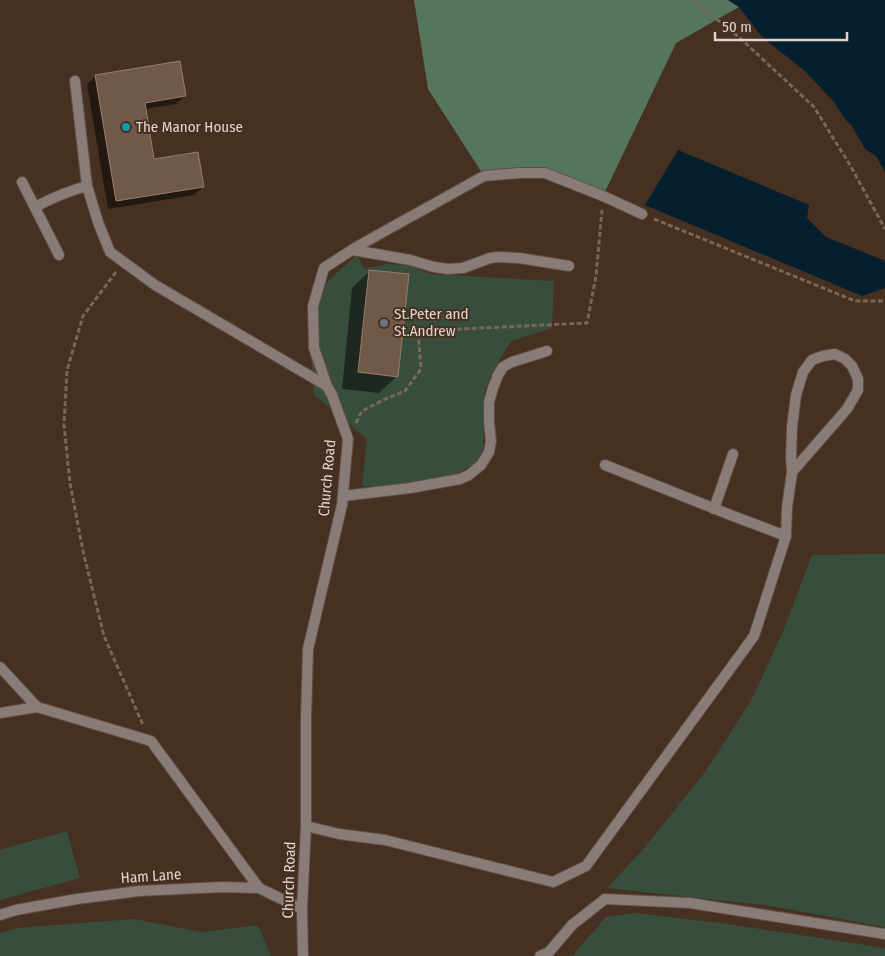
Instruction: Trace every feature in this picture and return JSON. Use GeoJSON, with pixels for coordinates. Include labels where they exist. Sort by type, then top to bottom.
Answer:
{"type":"FeatureCollection","features":[{"type":"Feature","properties":{"kind":"street"},"geometry":{"type":"LineString","coordinates":[[75,81],[87,186],[110,252],[155,284],[327,386]]}},
{"type":"Feature","properties":{"kind":"street","name":"Church Road"},"geometry":{"type":"LineString","coordinates":[[303,956],[302,909],[306,826],[308,649],[342,505],[348,439],[314,348],[313,306],[324,268],[358,246],[484,176],[519,172],[545,173],[642,214]]}},
{"type":"Feature","properties":{"kind":"street"},"geometry":{"type":"LineString","coordinates":[[22,182],[59,254]]}},
{"type":"Feature","properties":{"kind":"street"},"geometry":{"type":"LineString","coordinates":[[35,207],[55,196],[87,186]]}},
{"type":"Feature","properties":{"kind":"street"},"geometry":{"type":"LineString","coordinates":[[353,250],[448,269],[463,268],[498,257],[519,258],[569,266]]}},
{"type":"Feature","properties":{"kind":"street"},"geometry":{"type":"LineString","coordinates":[[343,496],[410,488],[460,479],[470,475],[481,465],[488,452],[491,441],[489,402],[498,375],[503,367],[512,362],[546,351]]}},
{"type":"Feature","properties":{"kind":"street"},"geometry":{"type":"LineString","coordinates":[[306,826],[339,834],[385,840],[553,882],[586,866],[754,636],[786,536],[796,396],[803,372],[812,360],[835,354],[845,359],[852,366],[858,379],[858,390],[842,415],[792,472]]}},
{"type":"Feature","properties":{"kind":"street"},"geometry":{"type":"LineString","coordinates":[[714,509],[733,454]]}},
{"type":"Feature","properties":{"kind":"street"},"geometry":{"type":"LineString","coordinates":[[605,465],[786,536]]}},
{"type":"Feature","properties":{"kind":"street"},"geometry":{"type":"LineString","coordinates":[[0,667],[37,707]]}},
{"type":"Feature","properties":{"kind":"street"},"geometry":{"type":"LineString","coordinates":[[0,713],[37,707],[151,741],[259,888]]}},
{"type":"Feature","properties":{"kind":"street","name":"Ham Lane"},"geometry":{"type":"LineString","coordinates":[[0,915],[16,910],[77,899],[139,891],[222,887],[259,888],[302,909]]}},
{"type":"Feature","properties":{"kind":"street"},"geometry":{"type":"LineString","coordinates":[[540,956],[549,952],[572,925],[605,899],[690,903],[885,934]]}},
{"type":"Feature","properties":{"kind":"path"},"geometry":{"type":"LineString","coordinates":[[693,0],[740,38],[814,107],[850,165],[885,229]]}},
{"type":"Feature","properties":{"kind":"path"},"geometry":{"type":"LineString","coordinates":[[348,439],[362,411],[405,391],[422,369],[418,332],[587,323],[596,276],[603,196]]}},
{"type":"Feature","properties":{"kind":"path"},"geometry":{"type":"LineString","coordinates":[[642,214],[855,301],[885,301]]}},
{"type":"Feature","properties":{"kind":"path"},"geometry":{"type":"LineString","coordinates":[[124,262],[83,316],[67,370],[64,424],[70,483],[79,531],[104,636],[151,741]]}},
{"type":"Feature","properties":{"kind":"green space"},"geometry":{"type":"Polygon","coordinates":[[[414,0],[728,0],[739,7],[676,43],[603,196],[545,173],[484,176],[428,89],[414,0]]]}},
{"type":"Feature","properties":{"kind":"green space"},"geometry":{"type":"Polygon","coordinates":[[[357,255],[364,269],[386,264],[412,266],[430,274],[554,281],[552,328],[511,341],[485,390],[483,449],[476,464],[448,478],[395,487],[362,486],[367,439],[314,395],[308,307],[330,279],[357,255]]]}},
{"type":"Feature","properties":{"kind":"green space"},"geometry":{"type":"Polygon","coordinates":[[[885,554],[885,927],[765,905],[607,888],[645,847],[705,772],[754,695],[784,629],[812,555],[885,554]]]}},
{"type":"Feature","properties":{"kind":"green space"},"geometry":{"type":"Polygon","coordinates":[[[67,831],[80,878],[0,900],[0,850],[67,831]]]}},
{"type":"Feature","properties":{"kind":"green space"},"geometry":{"type":"Polygon","coordinates":[[[636,913],[728,924],[885,948],[885,956],[572,956],[606,917],[636,913]]]}},
{"type":"Feature","properties":{"kind":"green space"},"geometry":{"type":"Polygon","coordinates":[[[134,919],[202,932],[258,925],[271,956],[0,956],[0,933],[17,928],[134,919]]]}},
{"type":"Feature","properties":{"kind":"water"},"geometry":{"type":"Polygon","coordinates":[[[728,0],[885,0],[885,172],[876,156],[865,149],[852,126],[834,102],[805,71],[762,37],[739,7],[728,0]]]}},
{"type":"Feature","properties":{"kind":"water"},"geometry":{"type":"Polygon","coordinates":[[[678,150],[809,205],[807,218],[826,237],[885,261],[885,288],[862,296],[645,205],[678,150]]]}},
{"type":"Feature","properties":{"kind":"building","name":"The Manor House"},"geometry":{"type":"Polygon","coordinates":[[[180,61],[186,96],[145,103],[154,159],[198,152],[204,187],[116,201],[95,75],[180,61]]]}},
{"type":"Feature","properties":{"kind":"building","name":"St.Peter and St.Andrew"},"geometry":{"type":"Polygon","coordinates":[[[369,270],[409,274],[398,377],[358,372],[369,270]]]}},
{"type":"Feature","properties":{"kind":"place","name":"The Manor House"},"geometry":{"type":"Point","coordinates":[126,127]}},
{"type":"Feature","properties":{"kind":"place","name":"St.Peter and St.Andrew"},"geometry":{"type":"Point","coordinates":[384,323]}}]}
